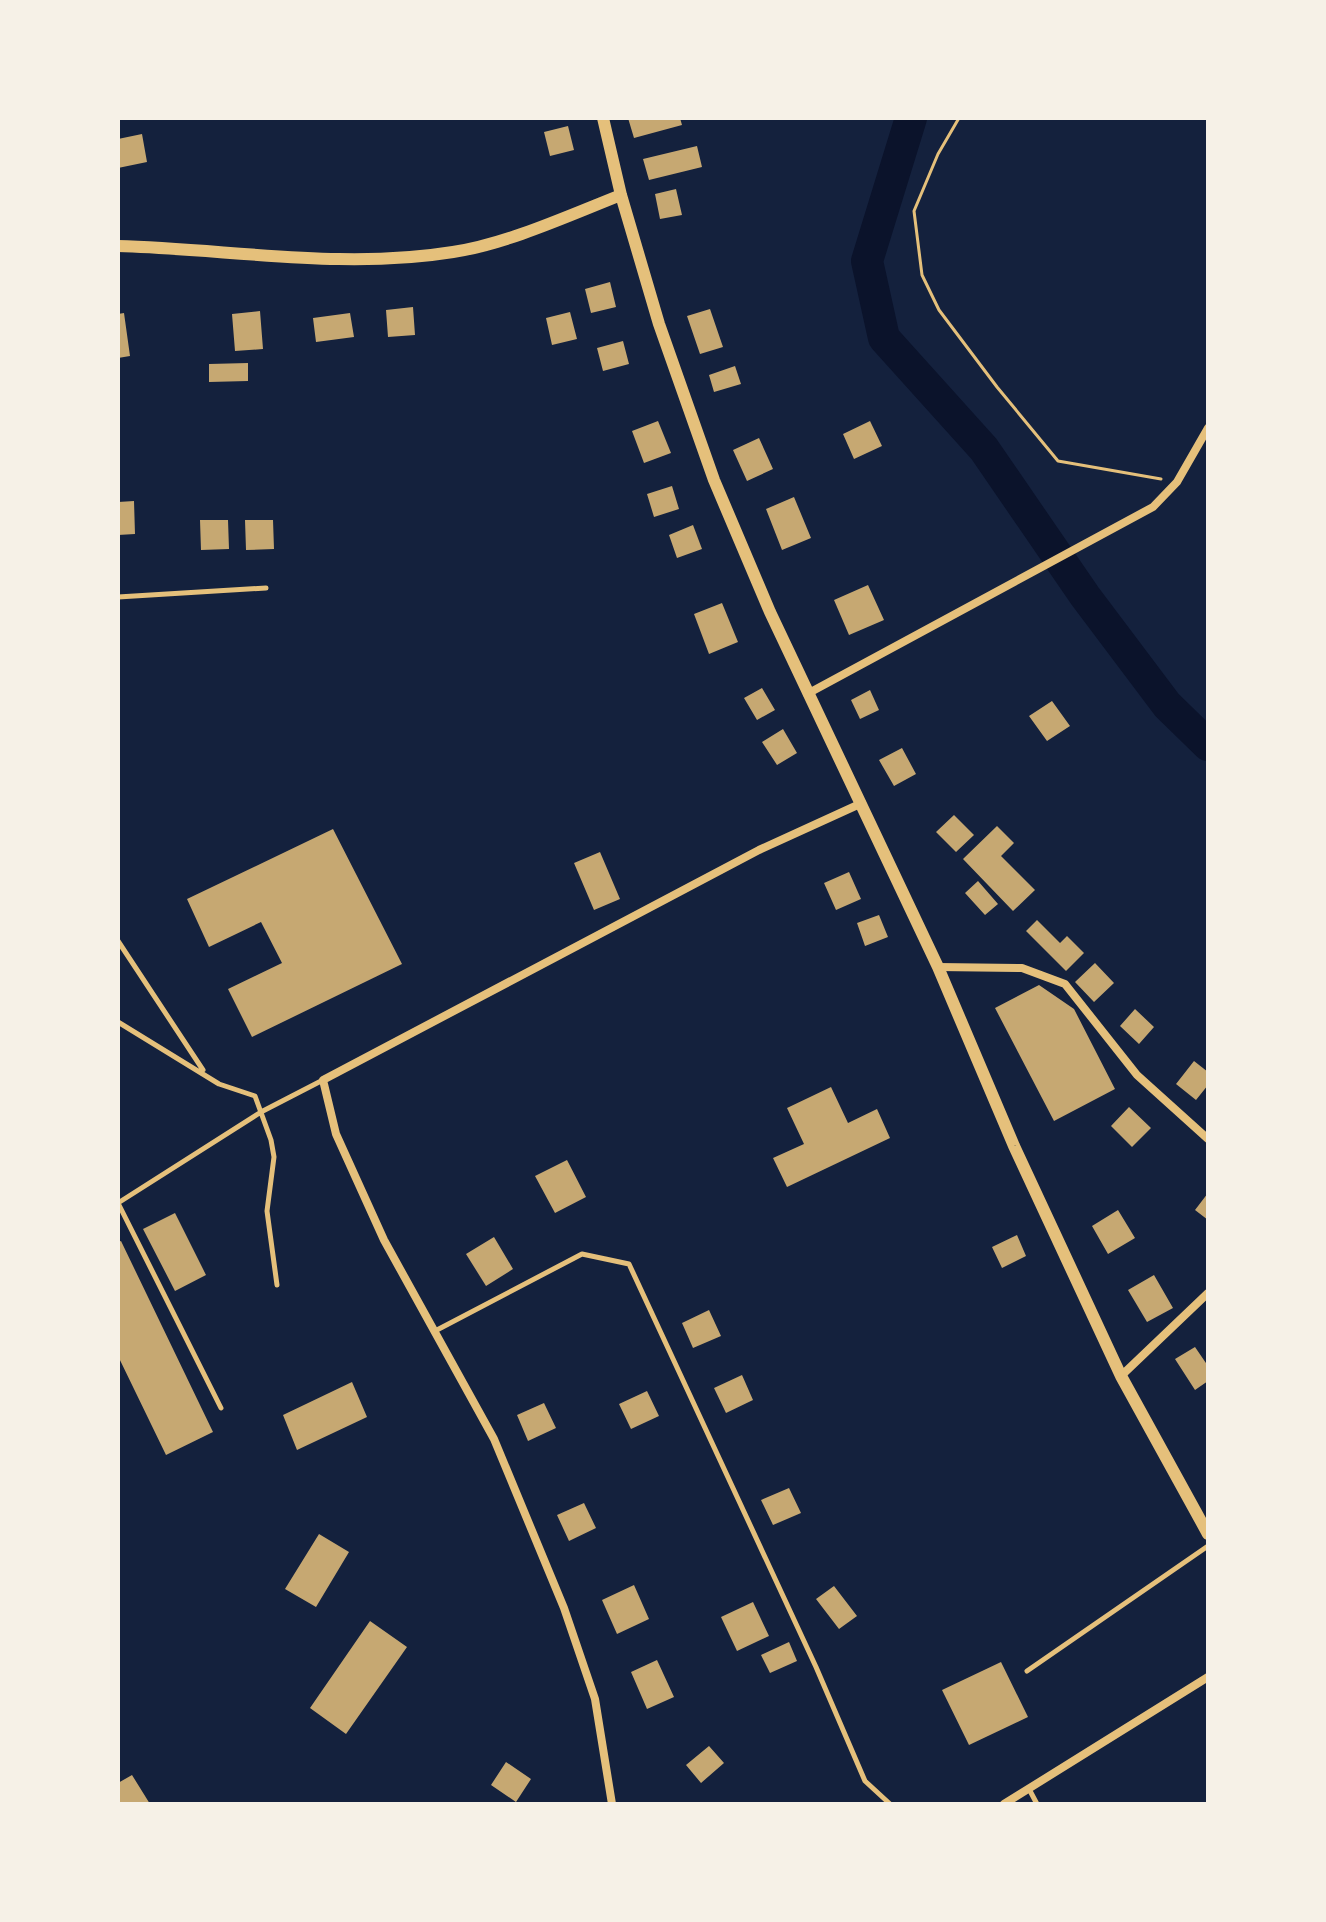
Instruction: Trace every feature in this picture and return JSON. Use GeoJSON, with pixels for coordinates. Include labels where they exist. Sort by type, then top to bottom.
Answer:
{"type":"FeatureCollection","features":[{"type":"Feature","properties":{"kind":"street"},"geometry":{"type":"LineString","coordinates":[[603,118],[621,195],[659,324],[714,480],[807,694],[862,803],[938,967],[1014,1146],[1121,1376],[1208,1534]]}},
{"type":"Feature","properties":{"kind":"street"},"geometry":{"type":"LineString","coordinates":[[118,246],[387,259],[455,252],[532,229],[621,195]]}},
{"type":"Feature","properties":{"kind":"street"},"geometry":{"type":"LineString","coordinates":[[807,694],[1153,507],[1177,482],[1208,428]]}},
{"type":"Feature","properties":{"kind":"street"},"geometry":{"type":"LineString","coordinates":[[612,1804],[595,1699],[569,1621],[494,1439],[384,1240],[342,1147],[323,1080],[759,850],[862,803]]}},
{"type":"Feature","properties":{"kind":"street"},"geometry":{"type":"LineString","coordinates":[[938,967],[1022,968],[1065,984],[1137,1075],[1208,1139]]}},
{"type":"Feature","properties":{"kind":"street"},"geometry":{"type":"LineString","coordinates":[[1121,1376],[1208,1293]]}},
{"type":"Feature","properties":{"kind":"street"},"geometry":{"type":"LineString","coordinates":[[1004,1804],[1208,1677]]}},
{"type":"Feature","properties":{"kind":"lane"},"geometry":{"type":"LineString","coordinates":[[118,597],[266,588]]}},
{"type":"Feature","properties":{"kind":"lane"},"geometry":{"type":"LineString","coordinates":[[118,941],[204,1073]]}},
{"type":"Feature","properties":{"kind":"lane"},"geometry":{"type":"LineString","coordinates":[[118,1022],[219,1084],[255,1096],[274,1157],[267,1211],[277,1285]]}},
{"type":"Feature","properties":{"kind":"lane"},"geometry":{"type":"LineString","coordinates":[[221,1408],[118,1203],[261,1112],[323,1080]]}},
{"type":"Feature","properties":{"kind":"lane"},"geometry":{"type":"LineString","coordinates":[[435,1331],[582,1254],[629,1264],[816,1667],[865,1781],[890,1804]]}},
{"type":"Feature","properties":{"kind":"lane"},"geometry":{"type":"LineString","coordinates":[[1027,1671],[1208,1546]]}},
{"type":"Feature","properties":{"kind":"lane"},"geometry":{"type":"LineString","coordinates":[[1029,1789],[1037,1804]]}},
{"type":"Feature","properties":{"kind":"path"},"geometry":{"type":"LineString","coordinates":[[959,118],[938,154],[914,211],[922,275],[939,310],[1058,461],[1177,482]]}},
{"type":"Feature","properties":{"kind":"building"},"geometry":{"type":"Polygon","coordinates":[[[628,118],[680,118],[682,125],[634,138],[628,118]]]}},
{"type":"Feature","properties":{"kind":"building"},"geometry":{"type":"Polygon","coordinates":[[[568,126],[574,150],[550,156],[544,132],[568,126]]]}},
{"type":"Feature","properties":{"kind":"building"},"geometry":{"type":"Polygon","coordinates":[[[142,134],[147,162],[118,168],[118,139],[142,134]]]}},
{"type":"Feature","properties":{"kind":"building"},"geometry":{"type":"Polygon","coordinates":[[[697,146],[702,167],[649,180],[643,159],[697,146]]]}},
{"type":"Feature","properties":{"kind":"building"},"geometry":{"type":"Polygon","coordinates":[[[676,189],[682,215],[660,219],[655,194],[676,189]]]}},
{"type":"Feature","properties":{"kind":"building"},"geometry":{"type":"Polygon","coordinates":[[[610,282],[616,307],[591,313],[585,289],[610,282]]]}},
{"type":"Feature","properties":{"kind":"building"},"geometry":{"type":"Polygon","coordinates":[[[413,307],[415,335],[388,337],[386,310],[413,307]]]}},
{"type":"Feature","properties":{"kind":"building"},"geometry":{"type":"Polygon","coordinates":[[[710,309],[723,347],[700,354],[687,316],[710,309]]]}},
{"type":"Feature","properties":{"kind":"building"},"geometry":{"type":"Polygon","coordinates":[[[260,311],[263,349],[235,351],[232,314],[260,311]]]}},
{"type":"Feature","properties":{"kind":"building"},"geometry":{"type":"Polygon","coordinates":[[[570,312],[577,339],[552,345],[546,318],[570,312]]]}},
{"type":"Feature","properties":{"kind":"building"},"geometry":{"type":"Polygon","coordinates":[[[124,313],[130,356],[118,358],[118,314],[124,313]]]}},
{"type":"Feature","properties":{"kind":"building"},"geometry":{"type":"Polygon","coordinates":[[[350,313],[354,337],[316,342],[313,318],[350,313]]]}},
{"type":"Feature","properties":{"kind":"building"},"geometry":{"type":"Polygon","coordinates":[[[623,341],[629,364],[603,371],[597,348],[623,341]]]}},
{"type":"Feature","properties":{"kind":"building"},"geometry":{"type":"Polygon","coordinates":[[[248,363],[248,381],[209,382],[209,364],[248,363]]]}},
{"type":"Feature","properties":{"kind":"building"},"geometry":{"type":"Polygon","coordinates":[[[735,366],[741,384],[714,392],[709,375],[735,366]]]}},
{"type":"Feature","properties":{"kind":"building"},"geometry":{"type":"Polygon","coordinates":[[[658,421],[671,453],[644,463],[632,431],[658,421]]]}},
{"type":"Feature","properties":{"kind":"building"},"geometry":{"type":"Polygon","coordinates":[[[870,421],[882,446],[854,459],[843,434],[870,421]]]}},
{"type":"Feature","properties":{"kind":"building"},"geometry":{"type":"Polygon","coordinates":[[[759,438],[773,469],[747,481],[733,450],[759,438]]]}},
{"type":"Feature","properties":{"kind":"building"},"geometry":{"type":"Polygon","coordinates":[[[672,486],[679,509],[654,517],[647,494],[672,486]]]}},
{"type":"Feature","properties":{"kind":"building"},"geometry":{"type":"Polygon","coordinates":[[[794,497],[811,538],[782,550],[766,509],[794,497]]]}},
{"type":"Feature","properties":{"kind":"building"},"geometry":{"type":"Polygon","coordinates":[[[134,501],[135,534],[118,535],[118,502],[134,501]]]}},
{"type":"Feature","properties":{"kind":"building"},"geometry":{"type":"Polygon","coordinates":[[[200,520],[228,520],[229,549],[201,550],[200,520]]]}},
{"type":"Feature","properties":{"kind":"building"},"geometry":{"type":"Polygon","coordinates":[[[245,520],[273,520],[274,549],[246,550],[245,520]]]}},
{"type":"Feature","properties":{"kind":"building"},"geometry":{"type":"Polygon","coordinates":[[[693,525],[702,549],[677,558],[669,535],[693,525]]]}},
{"type":"Feature","properties":{"kind":"building"},"geometry":{"type":"Polygon","coordinates":[[[868,585],[884,620],[849,635],[834,600],[868,585]]]}},
{"type":"Feature","properties":{"kind":"building"},"geometry":{"type":"Polygon","coordinates":[[[722,603],[738,642],[709,654],[694,614],[722,603]]]}},
{"type":"Feature","properties":{"kind":"building"},"geometry":{"type":"Polygon","coordinates":[[[762,688],[775,710],[757,720],[744,698],[762,688]]]}},
{"type":"Feature","properties":{"kind":"building"},"geometry":{"type":"Polygon","coordinates":[[[870,690],[879,710],[860,719],[851,700],[870,690]]]}},
{"type":"Feature","properties":{"kind":"building"},"geometry":{"type":"Polygon","coordinates":[[[1052,701],[1070,726],[1047,741],[1029,716],[1052,701]]]}},
{"type":"Feature","properties":{"kind":"building"},"geometry":{"type":"Polygon","coordinates":[[[783,729],[797,753],[777,765],[762,742],[783,729]]]}},
{"type":"Feature","properties":{"kind":"building"},"geometry":{"type":"Polygon","coordinates":[[[902,748],[916,774],[894,786],[879,760],[902,748]]]}},
{"type":"Feature","properties":{"kind":"building"},"geometry":{"type":"Polygon","coordinates":[[[954,815],[974,835],[956,852],[936,832],[954,815]]]}},
{"type":"Feature","properties":{"kind":"building"},"geometry":{"type":"Polygon","coordinates":[[[997,826],[1014,843],[1001,856],[1035,890],[1013,911],[963,859],[997,826]]]}},
{"type":"Feature","properties":{"kind":"building"},"geometry":{"type":"Polygon","coordinates":[[[333,829],[402,964],[252,1037],[228,989],[282,963],[261,922],[209,947],[187,899],[333,829]]]}},
{"type":"Feature","properties":{"kind":"building"},"geometry":{"type":"Polygon","coordinates":[[[600,852],[620,899],[594,910],[574,863],[600,852]]]}},
{"type":"Feature","properties":{"kind":"building"},"geometry":{"type":"Polygon","coordinates":[[[849,872],[861,899],[836,910],[824,883],[849,872]]]}},
{"type":"Feature","properties":{"kind":"building"},"geometry":{"type":"Polygon","coordinates":[[[978,881],[998,904],[985,915],[965,893],[978,881]]]}},
{"type":"Feature","properties":{"kind":"building"},"geometry":{"type":"Polygon","coordinates":[[[879,915],[888,937],[865,946],[857,923],[879,915]]]}},
{"type":"Feature","properties":{"kind":"building"},"geometry":{"type":"Polygon","coordinates":[[[1037,920],[1060,943],[1067,936],[1084,953],[1066,971],[1026,931],[1037,920]]]}},
{"type":"Feature","properties":{"kind":"building"},"geometry":{"type":"Polygon","coordinates":[[[1095,963],[1114,983],[1094,1002],[1075,982],[1095,963]]]}},
{"type":"Feature","properties":{"kind":"building"},"geometry":{"type":"Polygon","coordinates":[[[1039,985],[1074,1009],[1115,1089],[1054,1121],[995,1008],[1039,985]]]}},
{"type":"Feature","properties":{"kind":"building"},"geometry":{"type":"Polygon","coordinates":[[[1135,1009],[1154,1027],[1139,1044],[1120,1026],[1135,1009]]]}},
{"type":"Feature","properties":{"kind":"building"},"geometry":{"type":"Polygon","coordinates":[[[1194,1061],[1208,1072],[1208,1085],[1196,1100],[1176,1084],[1194,1061]]]}},
{"type":"Feature","properties":{"kind":"building"},"geometry":{"type":"Polygon","coordinates":[[[831,1087],[848,1123],[877,1109],[890,1138],[787,1187],[773,1158],[804,1144],[787,1108],[831,1087]]]}},
{"type":"Feature","properties":{"kind":"building"},"geometry":{"type":"Polygon","coordinates":[[[1129,1107],[1151,1128],[1132,1147],[1111,1126],[1129,1107]]]}},
{"type":"Feature","properties":{"kind":"building"},"geometry":{"type":"Polygon","coordinates":[[[567,1160],[586,1197],[555,1213],[535,1176],[567,1160]]]}},
{"type":"Feature","properties":{"kind":"building"},"geometry":{"type":"Polygon","coordinates":[[[1208,1193],[1208,1220],[1195,1210],[1208,1193]]]}},
{"type":"Feature","properties":{"kind":"building"},"geometry":{"type":"Polygon","coordinates":[[[1118,1210],[1135,1238],[1108,1254],[1092,1226],[1118,1210]]]}},
{"type":"Feature","properties":{"kind":"building"},"geometry":{"type":"Polygon","coordinates":[[[175,1213],[206,1275],[175,1291],[143,1229],[175,1213]]]}},
{"type":"Feature","properties":{"kind":"building"},"geometry":{"type":"Polygon","coordinates":[[[1017,1235],[1026,1256],[1002,1268],[992,1247],[1017,1235]]]}},
{"type":"Feature","properties":{"kind":"building"},"geometry":{"type":"Polygon","coordinates":[[[494,1237],[513,1269],[486,1286],[466,1254],[494,1237]]]}},
{"type":"Feature","properties":{"kind":"building"},"geometry":{"type":"Polygon","coordinates":[[[121,1241],[213,1432],[166,1455],[118,1356],[118,1242],[121,1241]]]}},
{"type":"Feature","properties":{"kind":"building"},"geometry":{"type":"Polygon","coordinates":[[[1154,1275],[1173,1308],[1147,1322],[1128,1290],[1154,1275]]]}},
{"type":"Feature","properties":{"kind":"building"},"geometry":{"type":"Polygon","coordinates":[[[709,1310],[721,1336],[693,1348],[682,1323],[709,1310]]]}},
{"type":"Feature","properties":{"kind":"building"},"geometry":{"type":"Polygon","coordinates":[[[1195,1347],[1208,1366],[1208,1381],[1195,1390],[1175,1359],[1195,1347]]]}},
{"type":"Feature","properties":{"kind":"building"},"geometry":{"type":"Polygon","coordinates":[[[742,1375],[753,1400],[726,1413],[714,1388],[742,1375]]]}},
{"type":"Feature","properties":{"kind":"building"},"geometry":{"type":"Polygon","coordinates":[[[352,1382],[367,1417],[297,1450],[283,1415],[352,1382]]]}},
{"type":"Feature","properties":{"kind":"building"},"geometry":{"type":"Polygon","coordinates":[[[647,1391],[659,1416],[631,1429],[619,1404],[647,1391]]]}},
{"type":"Feature","properties":{"kind":"building"},"geometry":{"type":"Polygon","coordinates":[[[544,1403],[556,1428],[528,1441],[517,1415],[544,1403]]]}},
{"type":"Feature","properties":{"kind":"building"},"geometry":{"type":"Polygon","coordinates":[[[789,1488],[801,1513],[773,1525],[761,1500],[789,1488]]]}},
{"type":"Feature","properties":{"kind":"building"},"geometry":{"type":"Polygon","coordinates":[[[584,1503],[596,1528],[569,1541],[557,1515],[584,1503]]]}},
{"type":"Feature","properties":{"kind":"building"},"geometry":{"type":"Polygon","coordinates":[[[319,1534],[349,1552],[316,1607],[285,1589],[319,1534]]]}},
{"type":"Feature","properties":{"kind":"building"},"geometry":{"type":"Polygon","coordinates":[[[634,1585],[649,1619],[617,1634],[602,1600],[634,1585]]]}},
{"type":"Feature","properties":{"kind":"building"},"geometry":{"type":"Polygon","coordinates":[[[834,1586],[857,1616],[839,1629],[816,1599],[834,1586]]]}},
{"type":"Feature","properties":{"kind":"building"},"geometry":{"type":"Polygon","coordinates":[[[753,1602],[769,1636],[737,1651],[721,1617],[753,1602]]]}},
{"type":"Feature","properties":{"kind":"building"},"geometry":{"type":"Polygon","coordinates":[[[370,1621],[407,1647],[346,1734],[310,1708],[370,1621]]]}},
{"type":"Feature","properties":{"kind":"building"},"geometry":{"type":"Polygon","coordinates":[[[789,1642],[797,1661],[770,1673],[761,1655],[789,1642]]]}},
{"type":"Feature","properties":{"kind":"building"},"geometry":{"type":"Polygon","coordinates":[[[657,1660],[674,1697],[647,1709],[631,1672],[657,1660]]]}},
{"type":"Feature","properties":{"kind":"building"},"geometry":{"type":"Polygon","coordinates":[[[1001,1662],[1028,1717],[969,1745],[942,1690],[1001,1662]]]}},
{"type":"Feature","properties":{"kind":"building"},"geometry":{"type":"Polygon","coordinates":[[[709,1746],[724,1763],[701,1783],[686,1765],[709,1746]]]}},
{"type":"Feature","properties":{"kind":"building"},"geometry":{"type":"Polygon","coordinates":[[[506,1762],[531,1779],[516,1802],[491,1785],[506,1762]]]}},
{"type":"Feature","properties":{"kind":"building"},"geometry":{"type":"Polygon","coordinates":[[[132,1775],[150,1804],[118,1804],[118,1783],[132,1775]]]}},
{"type":"Feature","properties":{"kind":"waterway"},"geometry":{"type":"LineString","coordinates":[[911,118],[867,261],[884,338],[984,449],[1085,596],[1167,705],[1208,745]]}}]}
